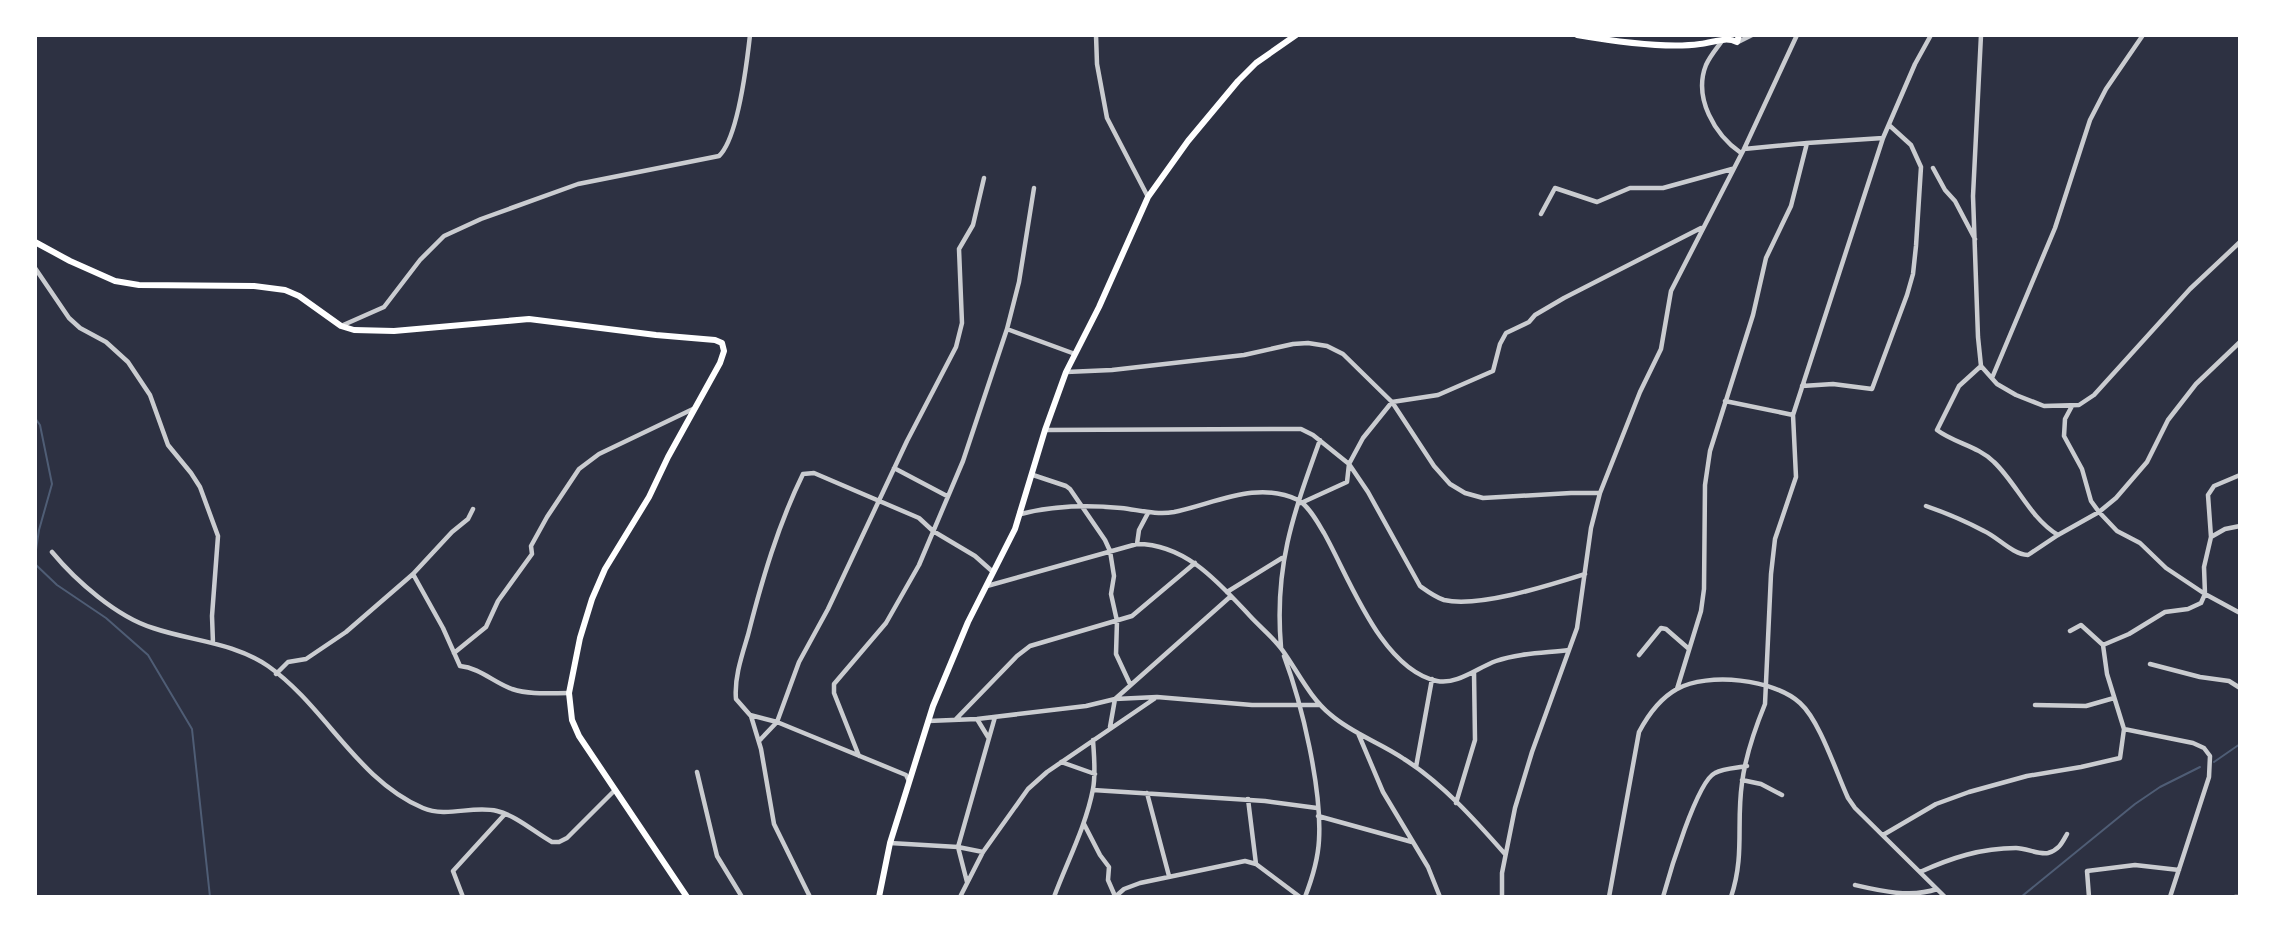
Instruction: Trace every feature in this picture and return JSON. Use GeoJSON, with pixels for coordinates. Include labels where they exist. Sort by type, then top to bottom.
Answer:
{"type":"FeatureCollection","features":[{"type":"Feature","properties":{"kind":"main road"},"geometry":{"type":"LineString","coordinates":[[879,897],[891,843],[933,706],[1021,514],[1045,429],[1066,372],[1099,307],[1148,197],[1182,148],[1238,81],[1256,63],[1296,35]]}},
{"type":"Feature","properties":{"kind":"main road"},"geometry":{"type":"LineString","coordinates":[[1577,35],[1688,45],[1728,38],[1738,39]]}},
{"type":"Feature","properties":{"kind":"main road"},"geometry":{"type":"LineString","coordinates":[[35,242],[115,281],[139,285],[254,286],[285,290],[299,296],[341,326],[365,331],[394,331],[529,319],[715,340],[722,343],[724,351],[720,363],[644,508],[605,569],[580,638],[569,693],[572,720],[579,736],[687,897]]}},
{"type":"Feature","properties":{"kind":"street"},"geometry":{"type":"LineString","coordinates":[[341,326],[384,307],[420,260],[444,236],[578,184],[719,156],[726,149],[731,135],[744,80],[750,35]]}},
{"type":"Feature","properties":{"kind":"street"},"geometry":{"type":"LineString","coordinates":[[1096,35],[1097,64],[1107,118],[1148,197]]}},
{"type":"Feature","properties":{"kind":"street"},"geometry":{"type":"LineString","coordinates":[[1738,39],[1752,35]]}},
{"type":"Feature","properties":{"kind":"street"},"geometry":{"type":"LineString","coordinates":[[1502,897],[1505,854],[1532,752],[1581,612],[1591,528],[1600,493],[1640,392],[1661,349],[1671,291],[1797,35]]}},
{"type":"Feature","properties":{"kind":"street"},"geometry":{"type":"LineString","coordinates":[[1731,897],[1739,874],[1742,780],[1765,704],[1775,538],[1796,477],[1793,415],[1884,138],[1915,64],[1931,35]]}},
{"type":"Feature","properties":{"kind":"street"},"geometry":{"type":"LineString","coordinates":[[1981,35],[1974,173],[1978,337],[1981,366],[1992,379],[2016,396],[2045,406],[2079,405],[2094,395],[2190,289],[2240,242]]}},
{"type":"Feature","properties":{"kind":"street"},"geometry":{"type":"LineString","coordinates":[[1992,379],[2056,228],[2090,120],[2106,89],[2143,35]]}},
{"type":"Feature","properties":{"kind":"street"},"geometry":{"type":"LineString","coordinates":[[1723,40],[1706,65],[1705,102],[1720,136],[1742,151],[1884,138]]}},
{"type":"Feature","properties":{"kind":"street"},"geometry":{"type":"LineString","coordinates":[[1802,386],[1832,384],[1872,389],[1907,295],[1913,274],[1921,167],[1911,145],[1889,125]]}},
{"type":"Feature","properties":{"kind":"street"},"geometry":{"type":"LineString","coordinates":[[1677,689],[1699,619],[1704,589],[1710,451],[1753,315],[1766,258],[1791,206],[1807,143]]}},
{"type":"Feature","properties":{"kind":"street"},"geometry":{"type":"LineString","coordinates":[[1933,168],[1976,240]]}},
{"type":"Feature","properties":{"kind":"street"},"geometry":{"type":"LineString","coordinates":[[1541,214],[1555,188],[1597,202],[1630,188],[1663,188],[1733,169]]}},
{"type":"Feature","properties":{"kind":"street"},"geometry":{"type":"LineString","coordinates":[[759,741],[777,722],[799,662],[828,609],[894,468],[956,347],[962,323],[959,249],[973,225],[984,178]]}},
{"type":"Feature","properties":{"kind":"street"},"geometry":{"type":"LineString","coordinates":[[859,756],[834,693],[834,684],[886,623],[919,565],[964,461],[1007,330],[1019,282],[1034,188]]}},
{"type":"Feature","properties":{"kind":"street"},"geometry":{"type":"LineString","coordinates":[[1300,502],[1343,486],[1348,476],[1349,464],[1363,438],[1392,402],[1438,395],[1493,371],[1500,344],[1506,333],[1529,323],[1535,315],[1564,298],[1702,228]]}},
{"type":"Feature","properties":{"kind":"street"},"geometry":{"type":"LineString","coordinates":[[35,268],[69,318],[80,328],[106,342],[128,362],[150,396],[168,445],[200,487],[218,536],[212,616],[213,643]]}},
{"type":"Feature","properties":{"kind":"street"},"geometry":{"type":"LineString","coordinates":[[1007,330],[1075,354]]}},
{"type":"Feature","properties":{"kind":"street"},"geometry":{"type":"LineString","coordinates":[[1926,506],[1979,528],[2022,555],[2028,555],[2099,512],[2116,498],[2147,462],[2168,420],[2196,384],[2240,342]]}},
{"type":"Feature","properties":{"kind":"street"},"geometry":{"type":"LineString","coordinates":[[1066,372],[1184,363],[1244,355],[1293,344],[1327,346],[1343,354],[1392,402],[1434,466],[1450,484],[1465,493],[1483,498],[1571,492],[1600,493]]}},
{"type":"Feature","properties":{"kind":"street"},"geometry":{"type":"LineString","coordinates":[[1981,366],[1959,386],[1937,430],[1993,461],[2040,521],[2058,535]]}},
{"type":"Feature","properties":{"kind":"street"},"geometry":{"type":"LineString","coordinates":[[1725,401],[1793,415]]}},
{"type":"Feature","properties":{"kind":"street"},"geometry":{"type":"LineString","coordinates":[[2072,406],[2065,419],[2064,436],[2074,450],[2091,501],[2099,512],[2117,531],[2140,543],[2166,568],[2240,613]]}},
{"type":"Feature","properties":{"kind":"street"},"geometry":{"type":"LineString","coordinates":[[454,653],[486,627],[498,601],[532,554],[531,545],[547,517],[579,469],[599,454],[694,409]]}},
{"type":"Feature","properties":{"kind":"street"},"geometry":{"type":"LineString","coordinates":[[1045,429],[1301,429],[1320,440],[1349,464],[1368,492],[1420,586],[1441,599],[1462,601],[1514,595],[1585,574]]}},
{"type":"Feature","properties":{"kind":"street"},"geometry":{"type":"LineString","coordinates":[[1083,823],[1109,867],[1108,880],[1115,897],[1140,883],[1245,861],[1256,864],[1303,897],[1312,880],[1317,859],[1318,816],[1299,706],[1281,648],[1279,618],[1283,558],[1320,440]]}},
{"type":"Feature","properties":{"kind":"street"},"geometry":{"type":"LineString","coordinates":[[894,468],[947,496]]}},
{"type":"Feature","properties":{"kind":"street"},"geometry":{"type":"LineString","coordinates":[[810,897],[774,824],[759,741],[750,715],[736,699],[742,657],[762,582],[803,474],[814,473],[919,518],[933,531],[975,556],[993,573]]}},
{"type":"Feature","properties":{"kind":"street"},"geometry":{"type":"LineString","coordinates":[[1033,475],[1066,486],[1110,551],[1114,576],[1111,594],[1117,621],[1116,653],[1130,684]]}},
{"type":"Feature","properties":{"kind":"street"},"geometry":{"type":"LineString","coordinates":[[2103,645],[2165,612],[2195,607],[2201,603],[2205,594],[2204,568],[2211,537],[2208,495],[2214,486],[2240,475]]}},
{"type":"Feature","properties":{"kind":"street"},"geometry":{"type":"LineString","coordinates":[[1021,514],[1042,509],[1083,508],[1174,512],[1246,493],[1272,494],[1300,502],[1321,528],[1357,600],[1376,629],[1410,669],[1432,679],[1448,681],[1518,656],[1569,650]]}},
{"type":"Feature","properties":{"kind":"street"},"geometry":{"type":"LineString","coordinates":[[276,674],[288,662],[306,659],[346,632],[413,574],[468,519],[474,509]]}},
{"type":"Feature","properties":{"kind":"street"},"geometry":{"type":"LineString","coordinates":[[1137,544],[1139,530],[1149,512]]}},
{"type":"Feature","properties":{"kind":"street"},"geometry":{"type":"LineString","coordinates":[[2211,537],[2225,529],[2240,526]]}},
{"type":"Feature","properties":{"kind":"street"},"geometry":{"type":"LineString","coordinates":[[986,586],[1137,544],[1154,544],[1195,563],[1281,648],[1320,705],[1341,724],[1416,766],[1505,854]]}},
{"type":"Feature","properties":{"kind":"street"},"geometry":{"type":"LineString","coordinates":[[52,552],[66,568],[131,619],[171,634],[242,651],[270,667],[293,687],[381,782],[426,809],[451,812],[488,810],[505,814],[552,842],[559,842],[567,838],[615,790]]}},
{"type":"Feature","properties":{"kind":"street"},"geometry":{"type":"LineString","coordinates":[[1110,728],[1115,699],[1130,684],[1229,594],[1283,558]]}},
{"type":"Feature","properties":{"kind":"street"},"geometry":{"type":"LineString","coordinates":[[955,720],[1030,646],[1117,621],[1145,606],[1195,563]]}},
{"type":"Feature","properties":{"kind":"street"},"geometry":{"type":"LineString","coordinates":[[413,574],[443,628],[460,666],[474,668],[509,688],[528,693],[569,693]]}},
{"type":"Feature","properties":{"kind":"street"},"geometry":{"type":"LineString","coordinates":[[1884,835],[1936,804],[1969,792],[2027,776],[2117,760],[2121,754],[2124,729],[2105,664],[2103,645],[2081,625],[2070,631]]}},
{"type":"Feature","properties":{"kind":"street"},"geometry":{"type":"LineString","coordinates":[[1639,655],[1661,628],[1666,629],[1689,649]]}},
{"type":"Feature","properties":{"kind":"street"},"geometry":{"type":"LineString","coordinates":[[2150,664],[2200,677],[2229,681],[2240,688]]}},
{"type":"Feature","properties":{"kind":"street"},"geometry":{"type":"LineString","coordinates":[[1456,803],[1475,740],[1474,672]]}},
{"type":"Feature","properties":{"kind":"street"},"geometry":{"type":"LineString","coordinates":[[1416,766],[1432,679]]}},
{"type":"Feature","properties":{"kind":"street"},"geometry":{"type":"LineString","coordinates":[[1609,897],[1639,732],[1650,713],[1677,689],[1704,680],[1765,685],[1799,702],[1810,714],[1848,798],[1866,820],[1945,897]]}},
{"type":"Feature","properties":{"kind":"street"},"geometry":{"type":"LineString","coordinates":[[928,721],[977,719],[1086,706],[1115,699],[1157,697],[1252,705],[1320,705]]}},
{"type":"Feature","properties":{"kind":"street"},"geometry":{"type":"LineString","coordinates":[[962,897],[983,852],[1028,789],[1061,762],[1157,697]]}},
{"type":"Feature","properties":{"kind":"street"},"geometry":{"type":"LineString","coordinates":[[2035,705],[2086,706],[2114,698]]}},
{"type":"Feature","properties":{"kind":"street"},"geometry":{"type":"LineString","coordinates":[[750,715],[777,722],[905,775],[909,782]]}},
{"type":"Feature","properties":{"kind":"street"},"geometry":{"type":"LineString","coordinates":[[968,883],[958,847],[995,717]]}},
{"type":"Feature","properties":{"kind":"street"},"geometry":{"type":"LineString","coordinates":[[977,719],[988,738]]}},
{"type":"Feature","properties":{"kind":"street"},"geometry":{"type":"LineString","coordinates":[[2124,729],[2193,743],[2204,748],[2210,755],[2209,777],[2170,897]]}},
{"type":"Feature","properties":{"kind":"street"},"geometry":{"type":"LineString","coordinates":[[1358,733],[1383,792],[1428,867],[1440,897]]}},
{"type":"Feature","properties":{"kind":"street"},"geometry":{"type":"LineString","coordinates":[[1054,897],[1093,790],[1093,740]]}},
{"type":"Feature","properties":{"kind":"street"},"geometry":{"type":"LineString","coordinates":[[1061,762],[1095,774]]}},
{"type":"Feature","properties":{"kind":"street"},"geometry":{"type":"LineString","coordinates":[[1663,897],[1671,867],[1692,812],[1709,777],[1715,772],[1747,766]]}},
{"type":"Feature","properties":{"kind":"street"},"geometry":{"type":"LineString","coordinates":[[697,772],[709,832],[717,856],[742,897]]}},
{"type":"Feature","properties":{"kind":"street"},"geometry":{"type":"LineString","coordinates":[[1742,780],[1761,784],[1782,795]]}},
{"type":"Feature","properties":{"kind":"street"},"geometry":{"type":"LineString","coordinates":[[1093,790],[1248,799],[1317,808]]}},
{"type":"Feature","properties":{"kind":"street"},"geometry":{"type":"LineString","coordinates":[[1147,793],[1169,876]]}},
{"type":"Feature","properties":{"kind":"street"},"geometry":{"type":"LineString","coordinates":[[1248,799],[1256,864]]}},
{"type":"Feature","properties":{"kind":"street"},"geometry":{"type":"LineString","coordinates":[[463,897],[453,871],[505,814]]}},
{"type":"Feature","properties":{"kind":"street"},"geometry":{"type":"LineString","coordinates":[[1318,816],[1413,842]]}},
{"type":"Feature","properties":{"kind":"street"},"geometry":{"type":"LineString","coordinates":[[1920,872],[1949,859],[1980,851],[2018,848],[2047,853],[2059,848],[2067,834]]}},
{"type":"Feature","properties":{"kind":"street"},"geometry":{"type":"LineString","coordinates":[[891,843],[958,847],[983,852]]}},
{"type":"Feature","properties":{"kind":"street"},"geometry":{"type":"LineString","coordinates":[[2090,897],[2087,871],[2135,865],[2179,870]]}},
{"type":"Feature","properties":{"kind":"street"},"geometry":{"type":"LineString","coordinates":[[1855,884],[1877,890],[1922,894],[1937,889]]}},
{"type":"Feature","properties":{"kind":"waterway"},"geometry":{"type":"LineString","coordinates":[[35,418],[40,425],[52,484],[35,556]]}},
{"type":"Feature","properties":{"kind":"waterway"},"geometry":{"type":"LineString","coordinates":[[35,564],[57,585],[106,618],[148,655],[192,729],[210,897]]}},
{"type":"Feature","properties":{"kind":"waterway"},"geometry":{"type":"LineString","coordinates":[[2214,762],[2240,744]]}},
{"type":"Feature","properties":{"kind":"waterway"},"geometry":{"type":"LineString","coordinates":[[2021,897],[2135,804],[2160,787],[2200,767]]}}]}
